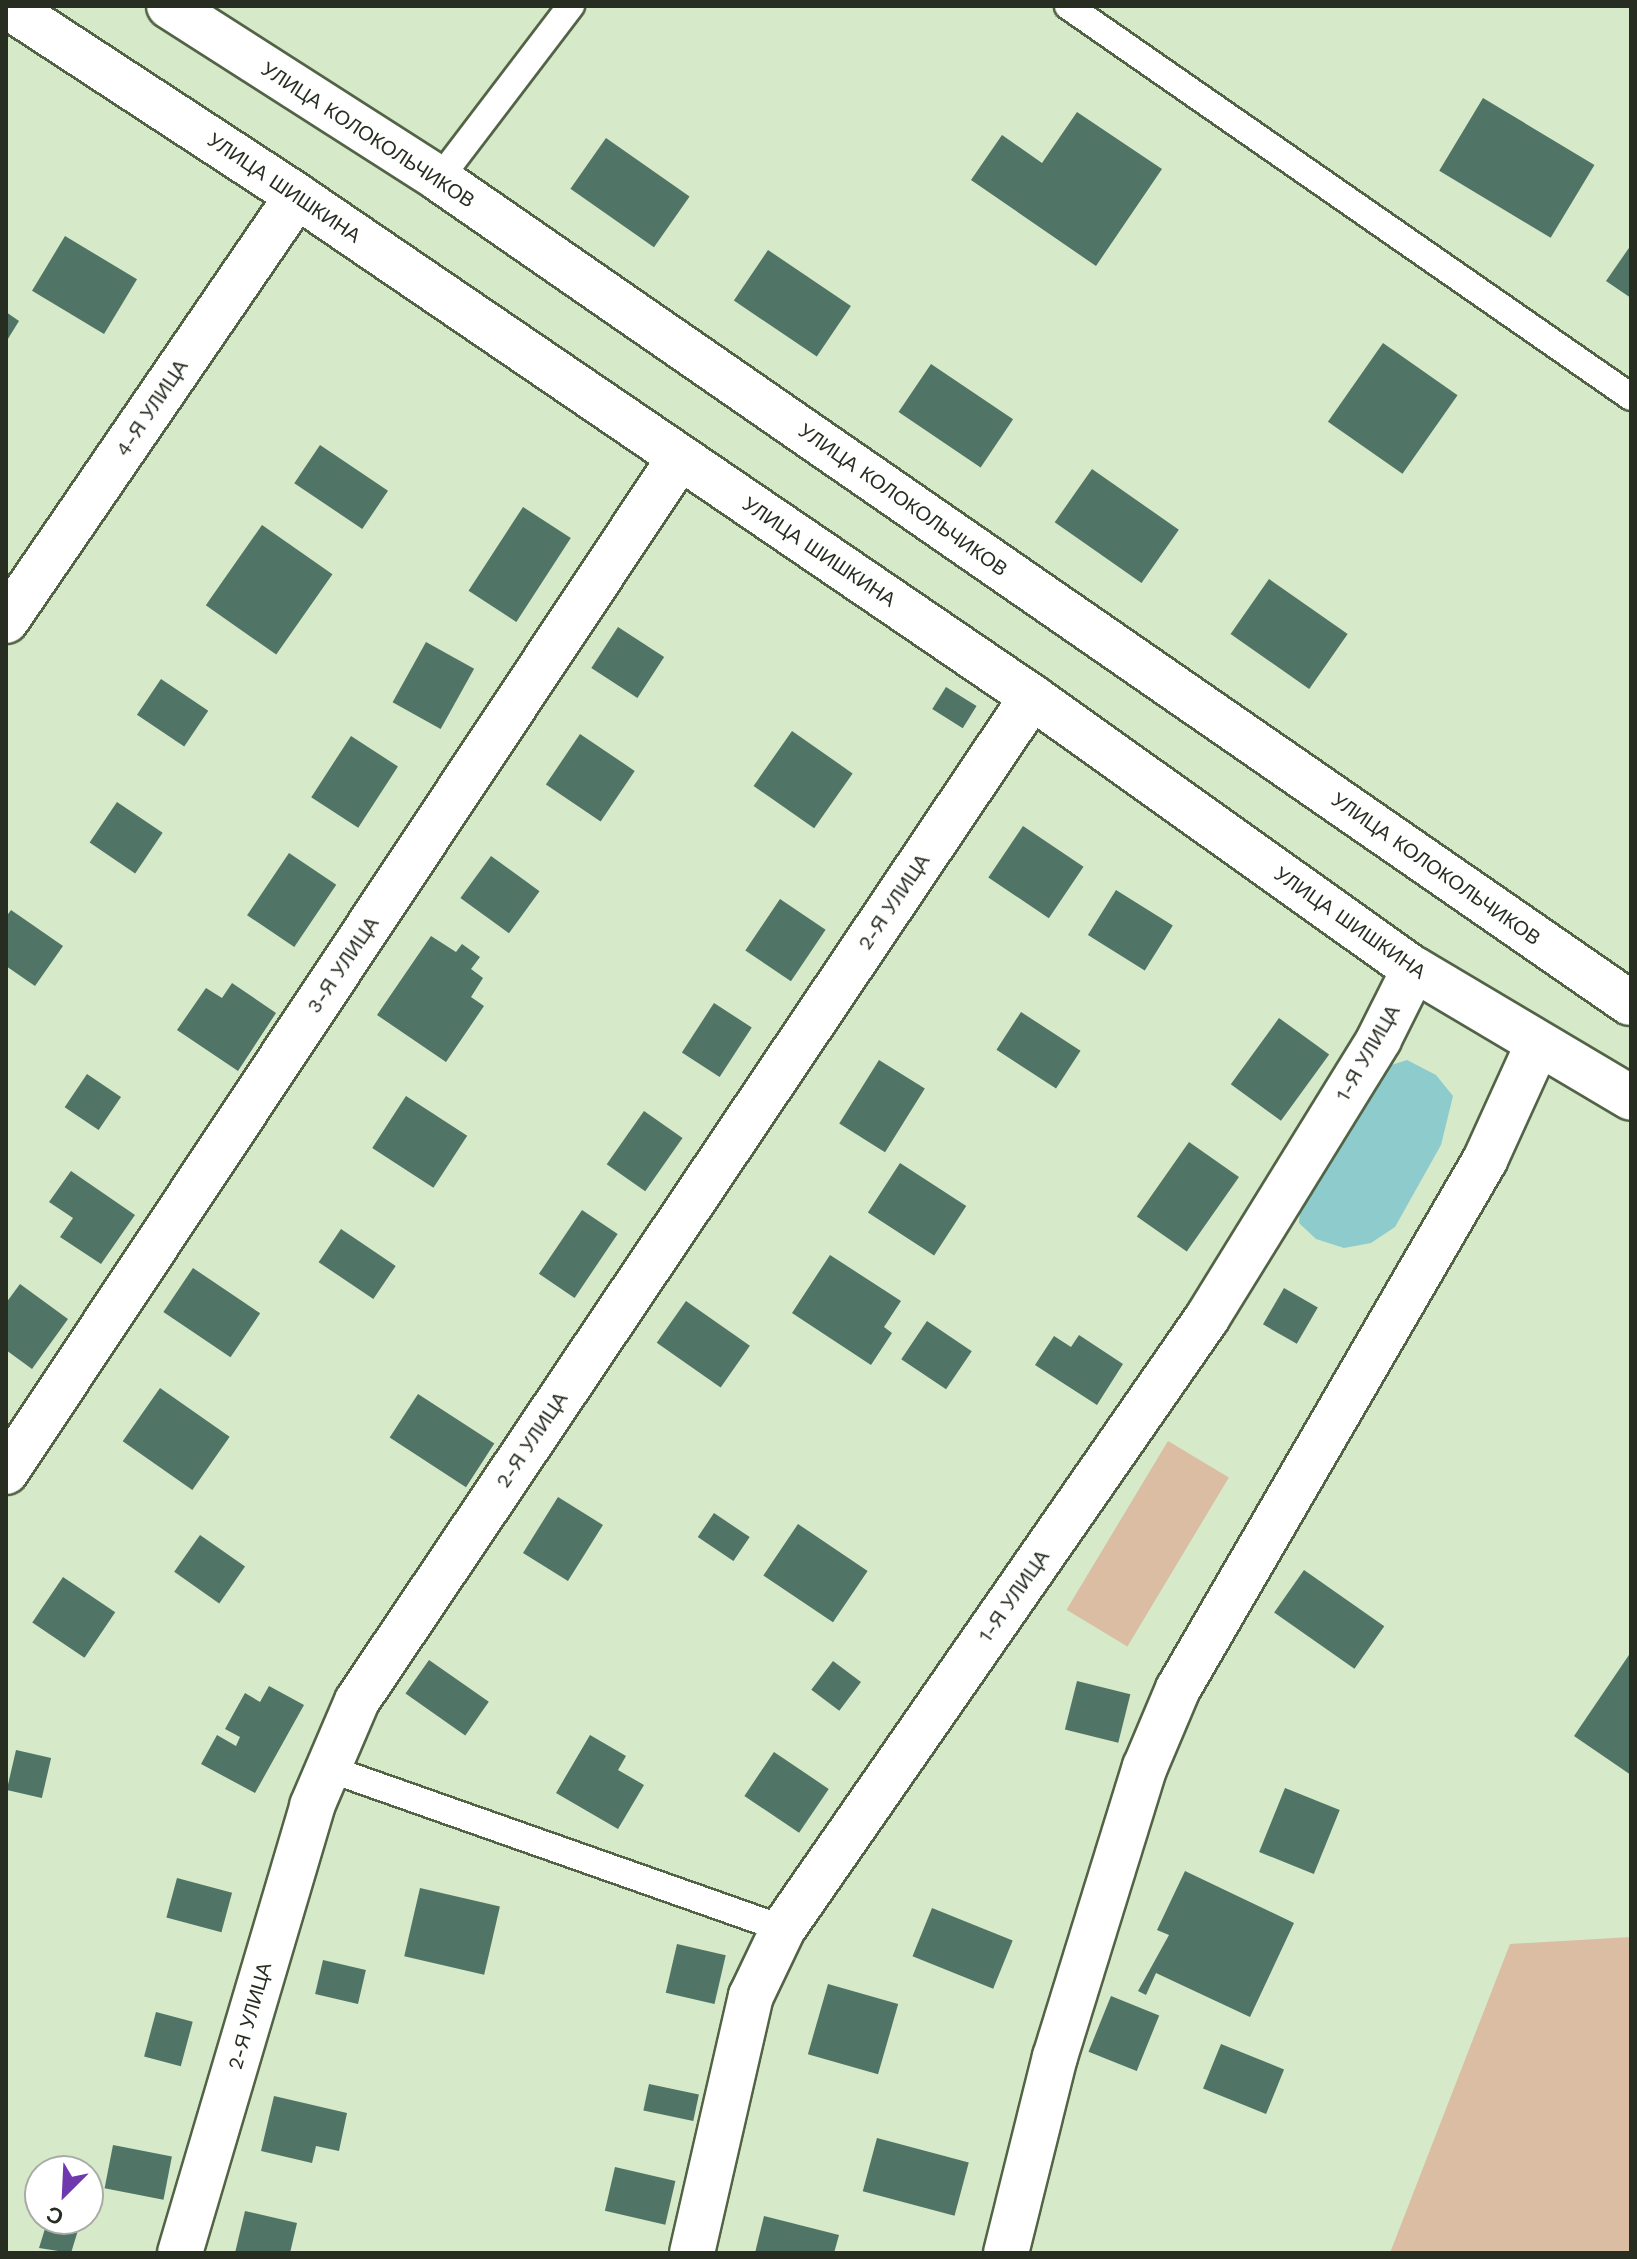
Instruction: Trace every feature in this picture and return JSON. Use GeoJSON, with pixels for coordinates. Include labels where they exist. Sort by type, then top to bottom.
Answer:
{"type":"FeatureCollection","features":[{"type":"Feature","properties":{"kind":"street","name":"УЛИЦА ШИШКИНА"},"geometry":{"type":"LineString","coordinates":[[7,6],[297,196],[1032,697],[1414,969],[1537,1046],[1631,1098]]}},
{"type":"Feature","properties":{"kind":"street","name":"УЛИЦА КОЛОКОЛЬЧИКОВ"},"geometry":{"type":"LineString","coordinates":[[169,6],[439,179],[1631,1003]]}},
{"type":"Feature","properties":{"kind":"street","name":"4-Я УЛИЦА"},"geometry":{"type":"LineString","coordinates":[[6,621],[297,196]]}},
{"type":"Feature","properties":{"kind":"street","name":"3-Я УЛИЦА"},"geometry":{"type":"LineString","coordinates":[[6,1472],[680,457]]}},
{"type":"Feature","properties":{"kind":"street","name":"2-Я УЛИЦА"},"geometry":{"type":"LineString","coordinates":[[180,2253],[324,1767],[357,1701],[1032,697]]}},
{"type":"Feature","properties":{"kind":"street","name":"1-Я УЛИЦА"},"geometry":{"type":"LineString","coordinates":[[692,2253],[751,1996],[783,1929],[1207,1318],[1379,1039],[1414,969]]}},
{"type":"Feature","properties":{"kind":"street"},"geometry":{"type":"LineString","coordinates":[[1006,2253],[1059,2042],[1145,1767],[1178,1689],[1485,1160],[1537,1046]]}},
{"type":"Feature","properties":{"kind":"lane"},"geometry":{"type":"LineString","coordinates":[[439,179],[571,6]]}},
{"type":"Feature","properties":{"kind":"lane"},"geometry":{"type":"LineString","coordinates":[[1068,6],[1631,397]]}},
{"type":"Feature","properties":{"kind":"lane"},"geometry":{"type":"LineString","coordinates":[[324,1767],[783,1929]]}},
{"type":"Feature","properties":{"kind":"shaded area"},"geometry":{"type":"Polygon","coordinates":[[[1168,1441],[1229,1478],[1127,1646],[1067,1610],[1168,1441]]]}},
{"type":"Feature","properties":{"kind":"shaded area"},"geometry":{"type":"Polygon","coordinates":[[[1631,1937],[1631,2253],[1390,2253],[1510,1944],[1631,1937]]]}},
{"type":"Feature","properties":{"kind":"water"},"geometry":{"type":"Polygon","coordinates":[[[1407,1060],[1436,1075],[1453,1096],[1441,1145],[1395,1227],[1371,1243],[1344,1248],[1316,1239],[1299,1223],[1300,1208],[1382,1068],[1407,1060]]]}},
{"type":"Feature","properties":{"kind":"building"},"geometry":{"type":"Polygon","coordinates":[[[1483,98],[1594,165],[1551,238],[1439,171],[1483,98]]]}},
{"type":"Feature","properties":{"kind":"building"},"geometry":{"type":"Polygon","coordinates":[[[1077,112],[1162,169],[1096,266],[971,180],[1002,135],[1042,163],[1077,112]]]}},
{"type":"Feature","properties":{"kind":"building"},"geometry":{"type":"Polygon","coordinates":[[[606,138],[690,197],[654,247],[570,189],[606,138]]]}},
{"type":"Feature","properties":{"kind":"building"},"geometry":{"type":"Polygon","coordinates":[[[65,236],[137,279],[104,334],[32,291],[65,236]]]}},
{"type":"Feature","properties":{"kind":"building"},"geometry":{"type":"Polygon","coordinates":[[[1631,245],[1631,298],[1606,281],[1631,245]]]}},
{"type":"Feature","properties":{"kind":"building"},"geometry":{"type":"Polygon","coordinates":[[[768,250],[851,306],[817,356],[734,301],[768,250]]]}},
{"type":"Feature","properties":{"kind":"building"},"geometry":{"type":"Polygon","coordinates":[[[6,312],[19,321],[6,342],[6,312]]]}},
{"type":"Feature","properties":{"kind":"building"},"geometry":{"type":"Polygon","coordinates":[[[1383,343],[1458,395],[1402,474],[1328,422],[1383,343]]]}},
{"type":"Feature","properties":{"kind":"building"},"geometry":{"type":"Polygon","coordinates":[[[931,364],[1013,419],[981,467],[899,412],[931,364]]]}},
{"type":"Feature","properties":{"kind":"building"},"geometry":{"type":"Polygon","coordinates":[[[320,445],[388,491],[362,529],[294,483],[320,445]]]}},
{"type":"Feature","properties":{"kind":"building"},"geometry":{"type":"Polygon","coordinates":[[[1092,469],[1179,530],[1142,583],[1055,522],[1092,469]]]}},
{"type":"Feature","properties":{"kind":"building"},"geometry":{"type":"Polygon","coordinates":[[[523,507],[571,538],[516,622],[469,591],[523,507]]]}},
{"type":"Feature","properties":{"kind":"building"},"geometry":{"type":"Polygon","coordinates":[[[262,525],[332,574],[276,655],[206,605],[262,525]]]}},
{"type":"Feature","properties":{"kind":"building"},"geometry":{"type":"Polygon","coordinates":[[[1269,579],[1348,634],[1309,689],[1231,634],[1269,579]]]}},
{"type":"Feature","properties":{"kind":"building"},"geometry":{"type":"Polygon","coordinates":[[[618,627],[664,657],[637,698],[591,668],[618,627]]]}},
{"type":"Feature","properties":{"kind":"building"},"geometry":{"type":"Polygon","coordinates":[[[426,642],[474,669],[441,729],[393,702],[426,642]]]}},
{"type":"Feature","properties":{"kind":"building"},"geometry":{"type":"Polygon","coordinates":[[[161,679],[208,711],[184,747],[137,715],[161,679]]]}},
{"type":"Feature","properties":{"kind":"building"},"geometry":{"type":"Polygon","coordinates":[[[946,687],[977,706],[963,728],[932,709],[946,687]]]}},
{"type":"Feature","properties":{"kind":"building"},"geometry":{"type":"Polygon","coordinates":[[[792,731],[853,773],[814,828],[754,786],[792,731]]]}},
{"type":"Feature","properties":{"kind":"building"},"geometry":{"type":"Polygon","coordinates":[[[580,734],[635,771],[601,821],[546,785],[580,734]]]}},
{"type":"Feature","properties":{"kind":"building"},"geometry":{"type":"Polygon","coordinates":[[[351,736],[398,766],[358,828],[311,797],[351,736]]]}},
{"type":"Feature","properties":{"kind":"building"},"geometry":{"type":"Polygon","coordinates":[[[117,802],[163,833],[135,873],[90,843],[117,802]]]}},
{"type":"Feature","properties":{"kind":"building"},"geometry":{"type":"Polygon","coordinates":[[[1023,826],[1084,867],[1049,918],[988,877],[1023,826]]]}},
{"type":"Feature","properties":{"kind":"building"},"geometry":{"type":"Polygon","coordinates":[[[289,853],[336,885],[294,947],[247,915],[289,853]]]}},
{"type":"Feature","properties":{"kind":"building"},"geometry":{"type":"Polygon","coordinates":[[[491,856],[540,891],[509,933],[460,898],[491,856]]]}},
{"type":"Feature","properties":{"kind":"building"},"geometry":{"type":"Polygon","coordinates":[[[1116,890],[1173,926],[1145,970],[1088,935],[1116,890]]]}},
{"type":"Feature","properties":{"kind":"building"},"geometry":{"type":"Polygon","coordinates":[[[780,899],[826,930],[791,981],[745,950],[780,899]]]}},
{"type":"Feature","properties":{"kind":"building"},"geometry":{"type":"Polygon","coordinates":[[[11,910],[63,946],[35,986],[6,966],[6,917],[11,910]]]}},
{"type":"Feature","properties":{"kind":"building"},"geometry":{"type":"Polygon","coordinates":[[[431,936],[456,952],[462,944],[480,957],[471,969],[483,978],[471,997],[484,1006],[446,1062],[377,1015],[431,936]]]}},
{"type":"Feature","properties":{"kind":"building"},"geometry":{"type":"Polygon","coordinates":[[[232,983],[276,1013],[238,1071],[177,1030],[206,988],[222,998],[232,983]]]}},
{"type":"Feature","properties":{"kind":"building"},"geometry":{"type":"Polygon","coordinates":[[[714,1003],[752,1028],[720,1077],[682,1052],[714,1003]]]}},
{"type":"Feature","properties":{"kind":"building"},"geometry":{"type":"Polygon","coordinates":[[[1021,1012],[1081,1051],[1056,1088],[996,1050],[1021,1012]]]}},
{"type":"Feature","properties":{"kind":"building"},"geometry":{"type":"Polygon","coordinates":[[[1279,1018],[1329,1054],[1281,1121],[1231,1084],[1279,1018]]]}},
{"type":"Feature","properties":{"kind":"building"},"geometry":{"type":"Polygon","coordinates":[[[879,1060],[925,1089],[885,1152],[839,1124],[879,1060]]]}},
{"type":"Feature","properties":{"kind":"building"},"geometry":{"type":"Polygon","coordinates":[[[87,1074],[121,1097],[99,1130],[65,1107],[87,1074]]]}},
{"type":"Feature","properties":{"kind":"building"},"geometry":{"type":"Polygon","coordinates":[[[406,1096],[467,1136],[433,1188],[372,1148],[406,1096]]]}},
{"type":"Feature","properties":{"kind":"building"},"geometry":{"type":"Polygon","coordinates":[[[644,1111],[683,1138],[645,1191],[607,1164],[644,1111]]]}},
{"type":"Feature","properties":{"kind":"building"},"geometry":{"type":"Polygon","coordinates":[[[1189,1142],[1239,1177],[1187,1252],[1137,1217],[1189,1142]]]}},
{"type":"Feature","properties":{"kind":"building"},"geometry":{"type":"Polygon","coordinates":[[[900,1163],[966,1206],[934,1256],[868,1212],[900,1163]]]}},
{"type":"Feature","properties":{"kind":"building"},"geometry":{"type":"Polygon","coordinates":[[[71,1171],[135,1215],[101,1264],[60,1237],[73,1218],[49,1202],[71,1171]]]}},
{"type":"Feature","properties":{"kind":"building"},"geometry":{"type":"Polygon","coordinates":[[[582,1210],[618,1234],[575,1298],[539,1274],[582,1210]]]}},
{"type":"Feature","properties":{"kind":"building"},"geometry":{"type":"Polygon","coordinates":[[[341,1229],[396,1266],[373,1299],[319,1262],[341,1229]]]}},
{"type":"Feature","properties":{"kind":"building"},"geometry":{"type":"Polygon","coordinates":[[[830,1255],[901,1301],[884,1327],[892,1333],[871,1365],[792,1313],[830,1255]]]}},
{"type":"Feature","properties":{"kind":"building"},"geometry":{"type":"Polygon","coordinates":[[[193,1268],[260,1313],[231,1357],[163,1312],[193,1268]]]}},
{"type":"Feature","properties":{"kind":"building"},"geometry":{"type":"Polygon","coordinates":[[[20,1284],[68,1319],[32,1369],[6,1350],[6,1303],[20,1284]]]}},
{"type":"Feature","properties":{"kind":"building"},"geometry":{"type":"Polygon","coordinates":[[[1284,1288],[1318,1308],[1297,1344],[1263,1324],[1284,1288]]]}},
{"type":"Feature","properties":{"kind":"building"},"geometry":{"type":"Polygon","coordinates":[[[686,1301],[750,1346],[721,1388],[657,1343],[686,1301]]]}},
{"type":"Feature","properties":{"kind":"building"},"geometry":{"type":"Polygon","coordinates":[[[927,1321],[972,1351],[946,1389],[901,1359],[927,1321]]]}},
{"type":"Feature","properties":{"kind":"building"},"geometry":{"type":"Polygon","coordinates":[[[1079,1335],[1123,1364],[1097,1405],[1035,1365],[1054,1336],[1071,1347],[1079,1335]]]}},
{"type":"Feature","properties":{"kind":"building"},"geometry":{"type":"Polygon","coordinates":[[[160,1388],[230,1437],[192,1490],[123,1441],[160,1388]]]}},
{"type":"Feature","properties":{"kind":"building"},"geometry":{"type":"Polygon","coordinates":[[[418,1394],[494,1444],[466,1487],[390,1438],[418,1394]]]}},
{"type":"Feature","properties":{"kind":"building"},"geometry":{"type":"Polygon","coordinates":[[[558,1497],[603,1525],[568,1581],[523,1553],[558,1497]]]}},
{"type":"Feature","properties":{"kind":"building"},"geometry":{"type":"Polygon","coordinates":[[[714,1513],[750,1537],[733,1561],[698,1537],[714,1513]]]}},
{"type":"Feature","properties":{"kind":"building"},"geometry":{"type":"Polygon","coordinates":[[[798,1524],[868,1571],[833,1622],[763,1575],[798,1524]]]}},
{"type":"Feature","properties":{"kind":"building"},"geometry":{"type":"Polygon","coordinates":[[[200,1535],[245,1567],[219,1603],[174,1572],[200,1535]]]}},
{"type":"Feature","properties":{"kind":"building"},"geometry":{"type":"Polygon","coordinates":[[[1304,1570],[1384,1626],[1354,1669],[1274,1613],[1304,1570]]]}},
{"type":"Feature","properties":{"kind":"building"},"geometry":{"type":"Polygon","coordinates":[[[63,1577],[115,1612],[84,1658],[32,1623],[63,1577]]]}},
{"type":"Feature","properties":{"kind":"building"},"geometry":{"type":"Polygon","coordinates":[[[1631,1652],[1631,1775],[1574,1736],[1631,1652]]]}},
{"type":"Feature","properties":{"kind":"building"},"geometry":{"type":"Polygon","coordinates":[[[429,1660],[489,1702],[465,1735],[405,1694],[429,1660]]]}},
{"type":"Feature","properties":{"kind":"building"},"geometry":{"type":"Polygon","coordinates":[[[833,1661],[861,1682],[839,1711],[811,1690],[833,1661]]]}},
{"type":"Feature","properties":{"kind":"building"},"geometry":{"type":"Polygon","coordinates":[[[1077,1681],[1130,1694],[1118,1743],[1065,1730],[1077,1681]]]}},
{"type":"Feature","properties":{"kind":"building"},"geometry":{"type":"Polygon","coordinates":[[[269,1686],[304,1705],[255,1793],[201,1764],[217,1735],[236,1746],[240,1737],[225,1729],[245,1693],[260,1702],[269,1686]]]}},
{"type":"Feature","properties":{"kind":"building"},"geometry":{"type":"Polygon","coordinates":[[[590,1735],[626,1756],[618,1770],[644,1785],[618,1829],[556,1793],[590,1735]]]}},
{"type":"Feature","properties":{"kind":"building"},"geometry":{"type":"Polygon","coordinates":[[[16,1750],[51,1758],[42,1798],[7,1790],[16,1750]]]}},
{"type":"Feature","properties":{"kind":"building"},"geometry":{"type":"Polygon","coordinates":[[[774,1752],[829,1789],[799,1833],[744,1796],[774,1752]]]}},
{"type":"Feature","properties":{"kind":"building"},"geometry":{"type":"Polygon","coordinates":[[[1285,1788],[1340,1810],[1314,1874],[1259,1852],[1285,1788]]]}},
{"type":"Feature","properties":{"kind":"building"},"geometry":{"type":"Polygon","coordinates":[[[1185,1871],[1294,1923],[1250,2017],[1156,1973],[1146,1995],[1138,1991],[1169,1935],[1157,1930],[1185,1871]]]}},
{"type":"Feature","properties":{"kind":"building"},"geometry":{"type":"Polygon","coordinates":[[[177,1878],[232,1893],[221,1932],[166,1918],[177,1878]]]}},
{"type":"Feature","properties":{"kind":"building"},"geometry":{"type":"Polygon","coordinates":[[[420,1888],[500,1906],[484,1975],[404,1956],[420,1888]]]}},
{"type":"Feature","properties":{"kind":"building"},"geometry":{"type":"Polygon","coordinates":[[[932,1908],[1013,1941],[993,1989],[913,1956],[932,1908]]]}},
{"type":"Feature","properties":{"kind":"building"},"geometry":{"type":"Polygon","coordinates":[[[677,1944],[726,1955],[714,2004],[666,1993],[677,1944]]]}},
{"type":"Feature","properties":{"kind":"building"},"geometry":{"type":"Polygon","coordinates":[[[323,1960],[366,1970],[358,2004],[315,1994],[323,1960]]]}},
{"type":"Feature","properties":{"kind":"building"},"geometry":{"type":"Polygon","coordinates":[[[828,1984],[898,2004],[878,2074],[808,2054],[828,1984]]]}},
{"type":"Feature","properties":{"kind":"building"},"geometry":{"type":"Polygon","coordinates":[[[1111,1996],[1159,2015],[1137,2071],[1089,2052],[1111,1996]]]}},
{"type":"Feature","properties":{"kind":"building"},"geometry":{"type":"Polygon","coordinates":[[[156,2012],[193,2022],[181,2066],[144,2056],[156,2012]]]}},
{"type":"Feature","properties":{"kind":"building"},"geometry":{"type":"Polygon","coordinates":[[[1221,2044],[1284,2069],[1266,2114],[1203,2089],[1221,2044]]]}},
{"type":"Feature","properties":{"kind":"building"},"geometry":{"type":"Polygon","coordinates":[[[649,2084],[699,2095],[693,2121],[643,2110],[649,2084]]]}},
{"type":"Feature","properties":{"kind":"building"},"geometry":{"type":"Polygon","coordinates":[[[274,2096],[347,2113],[339,2151],[316,2146],[312,2163],[261,2151],[274,2096]]]}},
{"type":"Feature","properties":{"kind":"building"},"geometry":{"type":"Polygon","coordinates":[[[877,2138],[969,2163],[955,2216],[863,2191],[877,2138]]]}},
{"type":"Feature","properties":{"kind":"building"},"geometry":{"type":"Polygon","coordinates":[[[113,2145],[172,2156],[164,2200],[105,2188],[113,2145]]]}},
{"type":"Feature","properties":{"kind":"building"},"geometry":{"type":"Polygon","coordinates":[[[615,2167],[675,2181],[665,2225],[605,2211],[615,2167]]]}},
{"type":"Feature","properties":{"kind":"building"},"geometry":{"type":"Polygon","coordinates":[[[245,2211],[297,2223],[290,2253],[235,2253],[245,2211]]]}},
{"type":"Feature","properties":{"kind":"building"},"geometry":{"type":"Polygon","coordinates":[[[764,2216],[839,2235],[834,2253],[755,2253],[764,2216]]]}},
{"type":"Feature","properties":{"kind":"building"},"geometry":{"type":"Polygon","coordinates":[[[43,2235],[77,2235],[71,2253],[39,2248],[43,2235]]]}}]}
